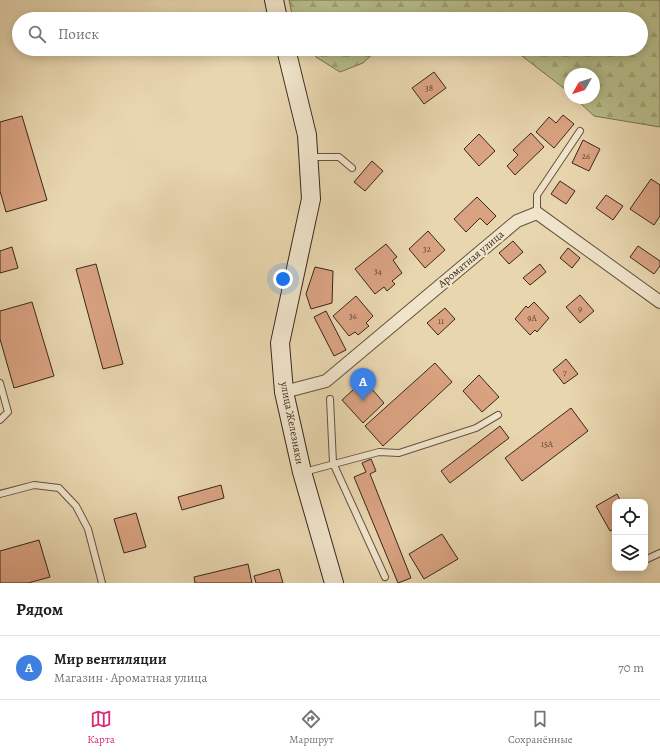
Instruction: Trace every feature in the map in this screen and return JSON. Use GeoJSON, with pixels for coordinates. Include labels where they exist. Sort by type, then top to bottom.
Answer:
{"type":"FeatureCollection","features":[{"type":"Feature","properties":{"kind":"street"},"geometry":{"type":"LineString","coordinates":[[274,0],[277,12]]}},
{"type":"Feature","properties":{"kind":"street","name":"улица Железняки"},"geometry":{"type":"LineString","coordinates":[[288,56],[307,135],[311,199],[280,343],[284,392],[302,472],[334,583]]}},
{"type":"Feature","properties":{"kind":"street"},"geometry":{"type":"LineString","coordinates":[[537,213],[660,302]]}},
{"type":"Feature","properties":{"kind":"street","name":"Ароматная улица"},"geometry":{"type":"LineString","coordinates":[[284,392],[326,381],[517,221],[537,213]]}},
{"type":"Feature","properties":{"kind":"lane"},"geometry":{"type":"LineString","coordinates":[[537,213],[537,195],[580,132]]}},
{"type":"Feature","properties":{"kind":"lane"},"geometry":{"type":"LineString","coordinates":[[308,157],[339,157],[352,168]]}},
{"type":"Feature","properties":{"kind":"lane"},"geometry":{"type":"LineString","coordinates":[[0,383],[8,412],[0,420]]}},
{"type":"Feature","properties":{"kind":"lane"},"geometry":{"type":"LineString","coordinates":[[330,399],[333,463],[385,577]]}},
{"type":"Feature","properties":{"kind":"lane"},"geometry":{"type":"LineString","coordinates":[[302,472],[379,452],[399,453],[476,428],[498,415]]}},
{"type":"Feature","properties":{"kind":"lane"},"geometry":{"type":"LineString","coordinates":[[0,494],[34,485],[59,488],[76,506],[88,529],[102,583]]}},
{"type":"Feature","properties":{"kind":"lane"},"geometry":{"type":"LineString","coordinates":[[648,558],[660,553]]}},
{"type":"Feature","properties":{"kind":"green space"},"geometry":{"type":"Polygon","coordinates":[[[289,0],[660,0],[660,127],[594,116],[581,104],[600,104],[600,68],[564,68],[564,88],[522,56],[648,56],[648,12],[292,12],[289,0]]]}},
{"type":"Feature","properties":{"kind":"green space"},"geometry":{"type":"Polygon","coordinates":[[[370,56],[363,63],[340,72],[316,57],[370,56]]]}},
{"type":"Feature","properties":{"kind":"building"},"geometry":{"type":"Polygon","coordinates":[[[434,72],[446,88],[424,104],[412,88],[434,72]]]}},
{"type":"Feature","properties":{"kind":"building"},"geometry":{"type":"Polygon","coordinates":[[[563,115],[574,124],[554,148],[536,132],[549,117],[556,123],[563,115]]]}},
{"type":"Feature","properties":{"kind":"building"},"geometry":{"type":"Polygon","coordinates":[[[22,116],[47,200],[6,212],[0,191],[0,122],[22,116]]]}},
{"type":"Feature","properties":{"kind":"building"},"geometry":{"type":"Polygon","coordinates":[[[531,133],[544,147],[515,175],[507,166],[518,155],[513,150],[531,133]]]}},
{"type":"Feature","properties":{"kind":"building"},"geometry":{"type":"Polygon","coordinates":[[[479,134],[495,151],[479,166],[464,149],[479,134]]]}},
{"type":"Feature","properties":{"kind":"building"},"geometry":{"type":"Polygon","coordinates":[[[583,140],[600,149],[589,171],[572,163],[583,140]]]}},
{"type":"Feature","properties":{"kind":"building"},"geometry":{"type":"Polygon","coordinates":[[[372,161],[383,171],[365,191],[354,182],[372,161]]]}},
{"type":"Feature","properties":{"kind":"building"},"geometry":{"type":"Polygon","coordinates":[[[651,179],[660,185],[660,216],[654,225],[630,209],[651,179]]]}},
{"type":"Feature","properties":{"kind":"building"},"geometry":{"type":"Polygon","coordinates":[[[560,181],[575,191],[566,204],[551,194],[560,181]]]}},
{"type":"Feature","properties":{"kind":"building"},"geometry":{"type":"Polygon","coordinates":[[[606,195],[623,206],[613,220],[596,208],[606,195]]]}},
{"type":"Feature","properties":{"kind":"building"},"geometry":{"type":"Polygon","coordinates":[[[477,197],[496,216],[487,225],[480,218],[466,232],[454,219],[477,197]]]}},
{"type":"Feature","properties":{"kind":"building"},"geometry":{"type":"Polygon","coordinates":[[[428,231],[445,250],[425,268],[409,249],[428,231]]]}},
{"type":"Feature","properties":{"kind":"building"},"geometry":{"type":"Polygon","coordinates":[[[513,241],[523,252],[509,264],[499,253],[513,241]]]}},
{"type":"Feature","properties":{"kind":"building"},"geometry":{"type":"Polygon","coordinates":[[[386,244],[397,257],[393,260],[402,273],[392,281],[395,284],[387,291],[384,287],[375,294],[355,269],[386,244]]]}},
{"type":"Feature","properties":{"kind":"building"},"geometry":{"type":"Polygon","coordinates":[[[638,246],[660,261],[660,266],[654,274],[630,257],[638,246]]]}},
{"type":"Feature","properties":{"kind":"building"},"geometry":{"type":"Polygon","coordinates":[[[12,247],[18,268],[0,273],[0,251],[12,247]]]}},
{"type":"Feature","properties":{"kind":"building"},"geometry":{"type":"Polygon","coordinates":[[[568,248],[580,258],[572,268],[560,258],[568,248]]]}},
{"type":"Feature","properties":{"kind":"building"},"geometry":{"type":"Polygon","coordinates":[[[96,264],[123,364],[103,369],[76,269],[96,264]]]}},
{"type":"Feature","properties":{"kind":"building"},"geometry":{"type":"Polygon","coordinates":[[[540,264],[546,272],[530,285],[523,278],[540,264]]]}},
{"type":"Feature","properties":{"kind":"building"},"geometry":{"type":"Polygon","coordinates":[[[315,267],[333,271],[332,303],[311,309],[306,294],[315,267]]]}},
{"type":"Feature","properties":{"kind":"building"},"geometry":{"type":"Polygon","coordinates":[[[580,295],[594,311],[580,323],[566,307],[580,295]]]}},
{"type":"Feature","properties":{"kind":"building"},"geometry":{"type":"Polygon","coordinates":[[[356,296],[373,316],[366,323],[369,326],[358,335],[355,332],[349,336],[333,316],[356,296]]]}},
{"type":"Feature","properties":{"kind":"building"},"geometry":{"type":"Polygon","coordinates":[[[32,302],[54,376],[14,388],[0,339],[0,311],[32,302]]]}},
{"type":"Feature","properties":{"kind":"building"},"geometry":{"type":"Polygon","coordinates":[[[534,302],[549,318],[537,332],[535,330],[530,335],[515,319],[526,306],[528,308],[534,302]]]}},
{"type":"Feature","properties":{"kind":"building"},"geometry":{"type":"Polygon","coordinates":[[[445,308],[455,319],[438,335],[427,323],[445,308]]]}},
{"type":"Feature","properties":{"kind":"building"},"geometry":{"type":"Polygon","coordinates":[[[326,311],[346,350],[334,356],[314,317],[326,311]]]}},
{"type":"Feature","properties":{"kind":"building"},"geometry":{"type":"Polygon","coordinates":[[[566,359],[578,374],[564,384],[553,370],[566,359]]]}},
{"type":"Feature","properties":{"kind":"building"},"geometry":{"type":"Polygon","coordinates":[[[435,363],[452,382],[383,446],[365,426],[435,363]]]}},
{"type":"Feature","properties":{"kind":"building"},"geometry":{"type":"Polygon","coordinates":[[[479,375],[499,397],[482,412],[463,391],[479,375]]]}},
{"type":"Feature","properties":{"kind":"building"},"geometry":{"type":"Polygon","coordinates":[[[364,380],[384,403],[363,423],[342,400],[364,380]]]}},
{"type":"Feature","properties":{"kind":"building"},"geometry":{"type":"Polygon","coordinates":[[[571,408],[588,431],[522,481],[505,458],[571,408]]]}},
{"type":"Feature","properties":{"kind":"building"},"geometry":{"type":"Polygon","coordinates":[[[500,426],[509,438],[450,483],[441,471],[500,426]]]}},
{"type":"Feature","properties":{"kind":"building"},"geometry":{"type":"Polygon","coordinates":[[[371,459],[376,471],[370,474],[411,578],[398,583],[354,477],[366,472],[362,463],[371,459]]]}},
{"type":"Feature","properties":{"kind":"building"},"geometry":{"type":"Polygon","coordinates":[[[221,485],[224,498],[182,510],[178,497],[221,485]]]}},
{"type":"Feature","properties":{"kind":"building"},"geometry":{"type":"Polygon","coordinates":[[[617,494],[620,499],[612,499],[612,530],[610,531],[596,506],[617,494]]]}},
{"type":"Feature","properties":{"kind":"building"},"geometry":{"type":"Polygon","coordinates":[[[136,513],[146,547],[124,553],[114,519],[136,513]]]}},
{"type":"Feature","properties":{"kind":"building"},"geometry":{"type":"Polygon","coordinates":[[[442,534],[458,559],[424,579],[409,554],[442,534]]]}},
{"type":"Feature","properties":{"kind":"building"},"geometry":{"type":"Polygon","coordinates":[[[39,540],[50,577],[28,583],[0,583],[0,551],[39,540]]]}},
{"type":"Feature","properties":{"kind":"building"},"geometry":{"type":"Polygon","coordinates":[[[248,564],[252,583],[195,583],[194,577],[248,564]]]}},
{"type":"Feature","properties":{"kind":"building"},"geometry":{"type":"Polygon","coordinates":[[[279,569],[283,583],[256,583],[254,576],[279,569]]]}},
{"type":"Feature","properties":{"kind":"place","name":"Мир вентиляции"},"geometry":{"type":"Point","coordinates":[363,401]}}]}
